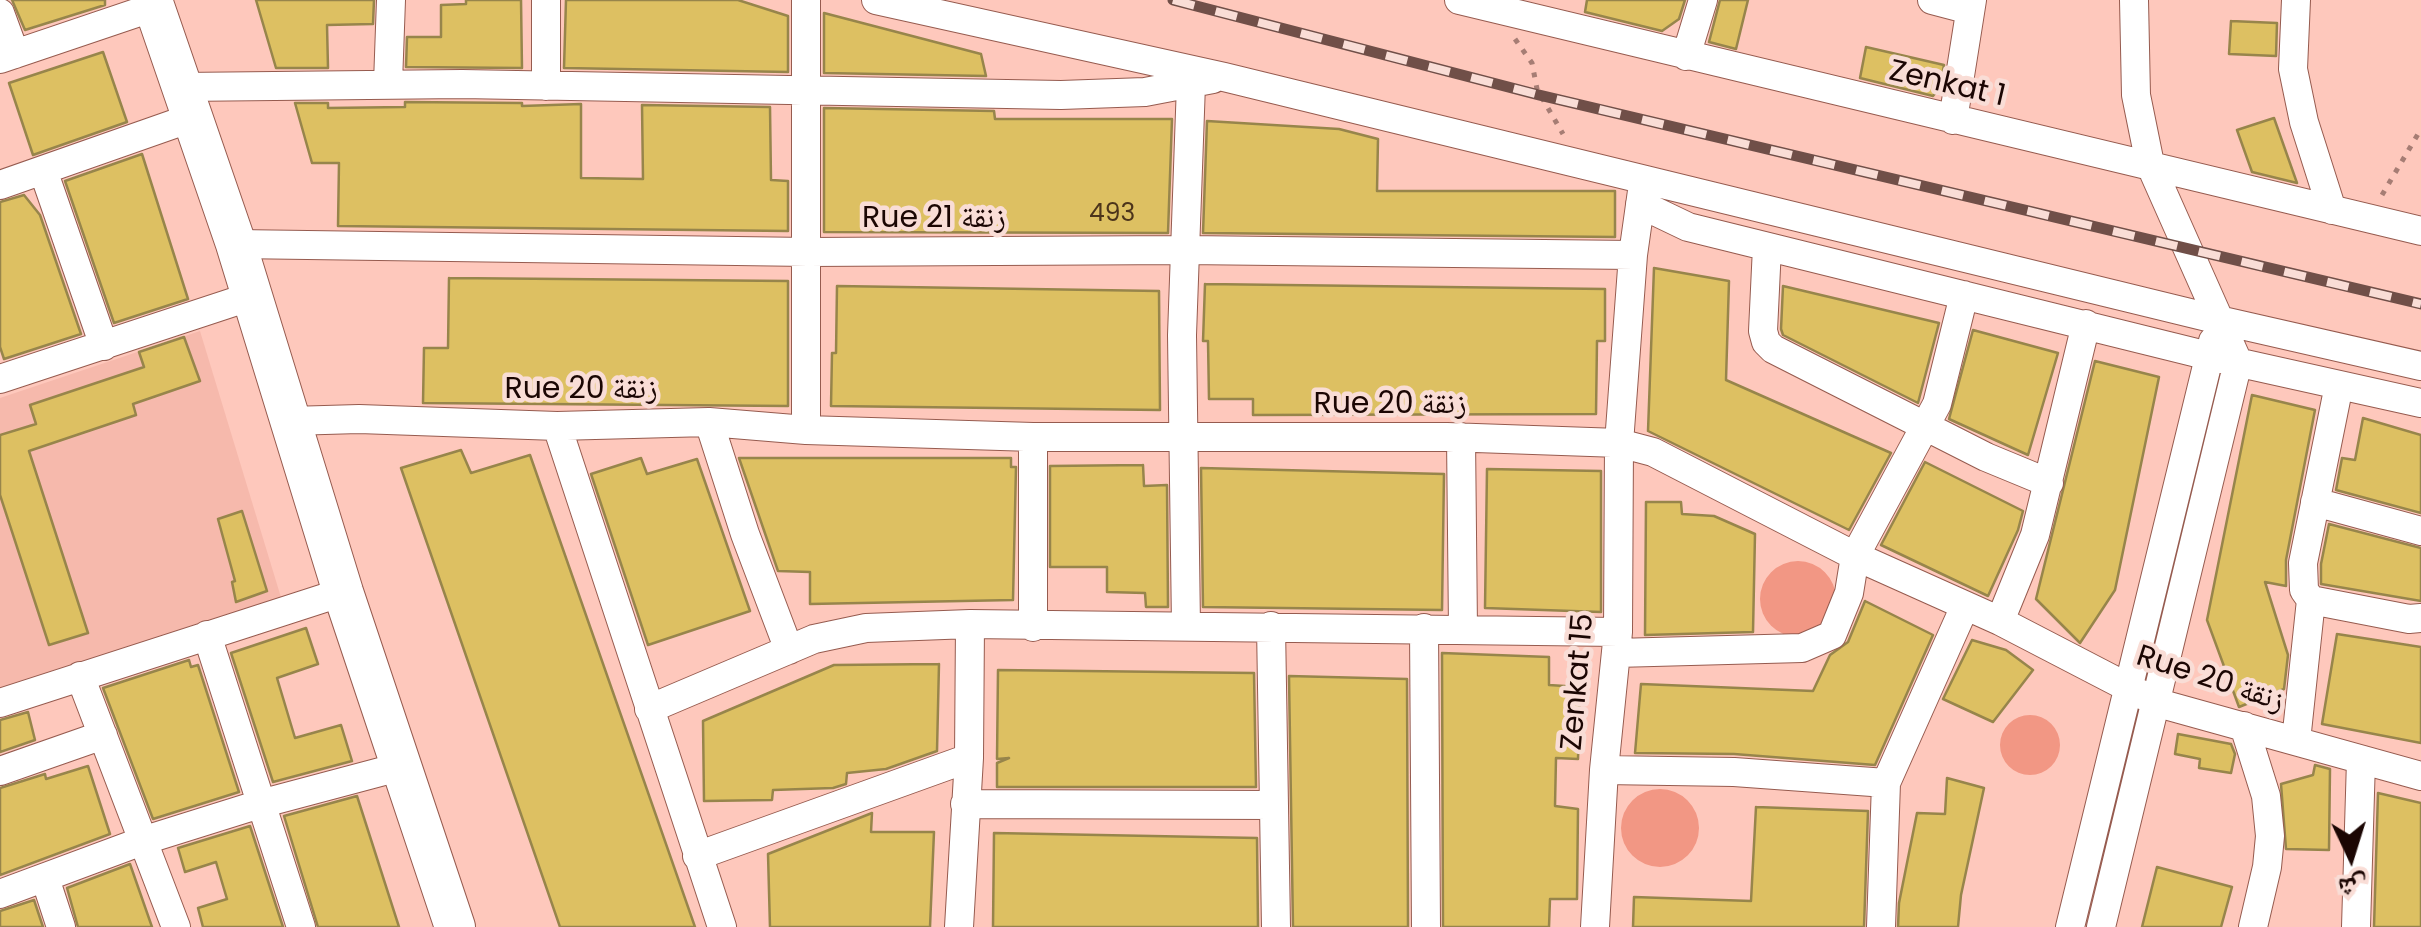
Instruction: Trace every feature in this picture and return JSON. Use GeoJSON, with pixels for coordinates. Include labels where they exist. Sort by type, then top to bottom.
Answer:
{"type":"FeatureCollection","features":[{"type":"Feature","properties":{"kind":"main road"},"geometry":{"type":"LineString","coordinates":[[153,4],[236,244],[343,592],[454,927]]}},
{"type":"Feature","properties":{"kind":"street"},"geometry":{"type":"LineString","coordinates":[[388,83],[391,0]]}},
{"type":"Feature","properties":{"kind":"street"},"geometry":{"type":"LineString","coordinates":[[546,0],[546,86]]}},
{"type":"Feature","properties":{"kind":"street"},"geometry":{"type":"LineString","coordinates":[[806,0],[806,430]]}},
{"type":"Feature","properties":{"kind":"street"},"geometry":{"type":"LineString","coordinates":[[876,0],[1224,77],[1582,164],[1642,192],[1688,227],[2209,356],[2421,403]]}},
{"type":"Feature","properties":{"kind":"street","name":"Zenkat 1"},"geometry":{"type":"LineString","coordinates":[[1462,0],[1491,8],[1568,14],[1686,56],[2421,231]]}},
{"type":"Feature","properties":{"kind":"street"},"geometry":{"type":"LineString","coordinates":[[1686,56],[1704,0]]}},
{"type":"Feature","properties":{"kind":"street"},"geometry":{"type":"LineString","coordinates":[[1932,0],[1971,5],[1953,120]]}},
{"type":"Feature","properties":{"kind":"street"},"geometry":{"type":"LineString","coordinates":[[2101,927],[2238,362],[2150,164],[2136,95],[2134,0]]}},
{"type":"Feature","properties":{"kind":"street"},"geometry":{"type":"LineString","coordinates":[[2296,0],[2294,69],[2304,122],[2332,210]]}},
{"type":"Feature","properties":{"kind":"street"},"geometry":{"type":"LineString","coordinates":[[0,13],[8,56],[153,4]]}},
{"type":"Feature","properties":{"kind":"street"},"geometry":{"type":"LineString","coordinates":[[0,185],[44,170],[186,102],[388,83],[1060,95],[1145,92],[1224,77]]}},
{"type":"Feature","properties":{"kind":"street"},"geometry":{"type":"LineString","coordinates":[[1186,626],[1183,439],[1191,84]]}},
{"type":"Feature","properties":{"kind":"street"},"geometry":{"type":"LineString","coordinates":[[44,170],[104,346]]}},
{"type":"Feature","properties":{"kind":"street"},"geometry":{"type":"LineString","coordinates":[[1642,192],[2421,366]]}},
{"type":"Feature","properties":{"kind":"street","name":"Zenkat 15"},"geometry":{"type":"LineString","coordinates":[[1595,927],[1604,770],[1617,642],[1621,548],[1618,443],[1632,255],[1642,192]]}},
{"type":"Feature","properties":{"kind":"street","name":"Rue 21 زنقة"},"geometry":{"type":"LineString","coordinates":[[236,244],[808,252],[1185,250],[1632,255]]}},
{"type":"Feature","properties":{"kind":"street"},"geometry":{"type":"LineString","coordinates":[[1767,247],[1763,331],[1766,342],[1788,359],[1986,457],[2049,483]]}},
{"type":"Feature","properties":{"kind":"street"},"geometry":{"type":"LineString","coordinates":[[648,709],[789,650],[836,633],[866,628],[970,624],[1463,628],[1617,642],[1768,650],[1802,648],[1832,635],[1840,621],[1855,556],[1937,404],[1964,295]]}},
{"type":"Feature","properties":{"kind":"street"},"geometry":{"type":"LineString","coordinates":[[1,376],[252,296]]}},
{"type":"Feature","properties":{"kind":"street"},"geometry":{"type":"LineString","coordinates":[[2070,927],[2219,320]]}},
{"type":"Feature","properties":{"kind":"street"},"geometry":{"type":"LineString","coordinates":[[2000,622],[2023,569],[2049,483],[2086,324]]}},
{"type":"Feature","properties":{"kind":"street"},"geometry":{"type":"LineString","coordinates":[[2296,742],[2311,600],[2304,590],[2302,574],[2339,385]]}},
{"type":"Feature","properties":{"kind":"street","name":"Rue 20 زنقة"},"geometry":{"type":"LineString","coordinates":[[290,421],[359,419],[557,426],[709,422],[806,430],[1033,437],[1461,437],[1618,443],[1652,452],[2158,704],[2421,776]]}},
{"type":"Feature","properties":{"kind":"street"},"geometry":{"type":"LineString","coordinates":[[709,422],[745,534],[789,650]]}},
{"type":"Feature","properties":{"kind":"street"},"geometry":{"type":"LineString","coordinates":[[557,426],[722,927]]}},
{"type":"Feature","properties":{"kind":"street"},"geometry":{"type":"LineString","coordinates":[[1033,437],[1033,626]]}},
{"type":"Feature","properties":{"kind":"street"},"geometry":{"type":"LineString","coordinates":[[1461,437],[1463,628]]}},
{"type":"Feature","properties":{"kind":"street"},"geometry":{"type":"LineString","coordinates":[[2314,502],[2421,531]]}},
{"type":"Feature","properties":{"kind":"street"},"geometry":{"type":"LineString","coordinates":[[0,703],[343,592]]}},
{"type":"Feature","properties":{"kind":"street"},"geometry":{"type":"LineString","coordinates":[[2311,600],[2421,618]]}},
{"type":"Feature","properties":{"kind":"street"},"geometry":{"type":"LineString","coordinates":[[1881,927],[1886,783],[1965,606]]}},
{"type":"Feature","properties":{"kind":"street"},"geometry":{"type":"LineString","coordinates":[[958,927],[970,758],[970,624]]}},
{"type":"Feature","properties":{"kind":"street"},"geometry":{"type":"LineString","coordinates":[[1271,626],[1276,927]]}},
{"type":"Feature","properties":{"kind":"street"},"geometry":{"type":"LineString","coordinates":[[1424,628],[1426,927]]}},
{"type":"Feature","properties":{"kind":"street"},"geometry":{"type":"LineString","coordinates":[[207,635],[302,927]]}},
{"type":"Feature","properties":{"kind":"street"},"geometry":{"type":"LineString","coordinates":[[80,676],[176,927]]}},
{"type":"Feature","properties":{"kind":"street"},"geometry":{"type":"LineString","coordinates":[[2244,726],[2266,796],[2270,836],[2268,868],[2253,927]]}},
{"type":"Feature","properties":{"kind":"street"},"geometry":{"type":"LineString","coordinates":[[0,771],[103,735]]}},
{"type":"Feature","properties":{"kind":"street"},"geometry":{"type":"LineString","coordinates":[[697,856],[970,758]]}},
{"type":"Feature","properties":{"kind":"street"},"geometry":{"type":"LineString","coordinates":[[2356,927],[2362,760]]}},
{"type":"Feature","properties":{"kind":"street"},"geometry":{"type":"LineString","coordinates":[[0,894],[145,840],[399,767]]}},
{"type":"Feature","properties":{"kind":"street"},"geometry":{"type":"LineString","coordinates":[[1604,770],[1734,772],[1886,783]]}},
{"type":"Feature","properties":{"kind":"street"},"geometry":{"type":"LineString","coordinates":[[965,804],[1274,805]]}},
{"type":"Feature","properties":{"kind":"street"},"geometry":{"type":"LineString","coordinates":[[45,878],[61,927]]}},
{"type":"Feature","properties":{"kind":"path"},"geometry":{"type":"LineString","coordinates":[[1491,8],[1529,56],[1536,89],[1582,164]]}},
{"type":"Feature","properties":{"kind":"path"},"geometry":{"type":"LineString","coordinates":[[2369,219],[2421,129]]}},
{"type":"Feature","properties":{"kind":"shaded area"},"geometry":{"type":"Polygon","coordinates":[[[200,331],[283,604],[0,697],[0,398],[200,331]]]}},
{"type":"Feature","properties":{"kind":"shaded area"},"geometry":{"type":"Polygon","coordinates":[[[1798,561],[1825,572],[1836,599],[1825,626],[1798,637],[1771,626],[1760,599],[1771,572],[1798,561]]]}},
{"type":"Feature","properties":{"kind":"shaded area"},"geometry":{"type":"Polygon","coordinates":[[[2030,715],[2051,724],[2060,745],[2051,766],[2030,775],[2009,766],[2000,745],[2009,724],[2030,715]]]}},
{"type":"Feature","properties":{"kind":"shaded area"},"geometry":{"type":"Polygon","coordinates":[[[1652,789],[1668,789],[1693,806],[1699,828],[1693,850],[1682,861],[1668,867],[1652,867],[1627,850],[1621,836],[1621,820],[1638,795],[1652,789]]]}},
{"type":"Feature","properties":{"kind":"building"},"geometry":{"type":"Polygon","coordinates":[[[12,0],[105,0],[105,5],[25,30],[12,0]]]}},
{"type":"Feature","properties":{"kind":"building"},"geometry":{"type":"Polygon","coordinates":[[[256,0],[374,0],[373,24],[327,25],[328,68],[276,68],[256,0]]]}},
{"type":"Feature","properties":{"kind":"building"},"geometry":{"type":"Polygon","coordinates":[[[466,0],[521,0],[522,68],[406,67],[407,37],[441,37],[441,5],[466,4],[466,0]]]}},
{"type":"Feature","properties":{"kind":"building"},"geometry":{"type":"Polygon","coordinates":[[[566,0],[738,0],[788,16],[788,72],[564,68],[566,0]]]}},
{"type":"Feature","properties":{"kind":"building"},"geometry":{"type":"Polygon","coordinates":[[[1587,0],[1685,0],[1679,19],[1662,31],[1585,12],[1587,0]]]}},
{"type":"Feature","properties":{"kind":"building"},"geometry":{"type":"Polygon","coordinates":[[[1720,0],[1748,0],[1736,49],[1709,42],[1720,0]]]}},
{"type":"Feature","properties":{"kind":"building"},"geometry":{"type":"Polygon","coordinates":[[[824,13],[981,54],[986,76],[824,73],[824,13]]]}},
{"type":"Feature","properties":{"kind":"building"},"geometry":{"type":"Polygon","coordinates":[[[2231,21],[2277,23],[2276,56],[2229,54],[2231,21]]]}},
{"type":"Feature","properties":{"kind":"building"},"geometry":{"type":"Polygon","coordinates":[[[1866,47],[1944,65],[1940,87],[1933,96],[1860,78],[1866,47]]]}},
{"type":"Feature","properties":{"kind":"building"},"geometry":{"type":"Polygon","coordinates":[[[103,52],[127,122],[33,155],[9,83],[103,52]]]}},
{"type":"Feature","properties":{"kind":"building"},"geometry":{"type":"Polygon","coordinates":[[[405,102],[581,104],[581,178],[643,179],[642,105],[770,107],[771,180],[788,181],[788,231],[338,226],[339,163],[312,163],[295,103],[328,103],[328,108],[405,107],[405,102]]]}},
{"type":"Feature","properties":{"kind":"building"},"geometry":{"type":"Polygon","coordinates":[[[824,108],[994,111],[995,119],[1172,119],[1168,233],[824,232],[824,108]]]}},
{"type":"Feature","properties":{"kind":"building"},"geometry":{"type":"Polygon","coordinates":[[[2274,118],[2297,183],[2252,172],[2237,130],[2274,118]]]}},
{"type":"Feature","properties":{"kind":"building"},"geometry":{"type":"Polygon","coordinates":[[[1207,121],[1339,129],[1378,139],[1377,191],[1615,191],[1615,237],[1203,233],[1207,121]]]}},
{"type":"Feature","properties":{"kind":"building"},"geometry":{"type":"Polygon","coordinates":[[[142,154],[188,299],[114,323],[65,181],[142,154]]]}},
{"type":"Feature","properties":{"kind":"building"},"geometry":{"type":"Polygon","coordinates":[[[24,195],[40,215],[81,334],[4,359],[0,347],[0,202],[24,195]]]}},
{"type":"Feature","properties":{"kind":"building"},"geometry":{"type":"Polygon","coordinates":[[[1654,268],[1729,281],[1726,380],[1891,453],[1849,530],[1648,431],[1654,268]]]}},
{"type":"Feature","properties":{"kind":"building"},"geometry":{"type":"Polygon","coordinates":[[[449,278],[788,281],[788,406],[423,403],[424,348],[448,348],[449,278]]]}},
{"type":"Feature","properties":{"kind":"building"},"geometry":{"type":"Polygon","coordinates":[[[1205,284],[1605,289],[1605,341],[1597,341],[1596,414],[1253,415],[1253,399],[1209,399],[1208,341],[1203,341],[1205,284]]]}},
{"type":"Feature","properties":{"kind":"building"},"geometry":{"type":"Polygon","coordinates":[[[837,286],[1159,291],[1160,410],[831,406],[837,286]]]}},
{"type":"Feature","properties":{"kind":"building"},"geometry":{"type":"Polygon","coordinates":[[[1783,286],[1939,323],[1918,403],[1783,335],[1783,286]]]}},
{"type":"Feature","properties":{"kind":"building"},"geometry":{"type":"Polygon","coordinates":[[[1973,330],[2058,353],[2028,455],[1949,419],[1973,330]]]}},
{"type":"Feature","properties":{"kind":"building"},"geometry":{"type":"Polygon","coordinates":[[[184,337],[200,381],[133,404],[136,415],[29,451],[88,633],[49,645],[0,495],[0,435],[36,424],[30,405],[144,367],[139,352],[184,337]]]}},
{"type":"Feature","properties":{"kind":"building"},"geometry":{"type":"Polygon","coordinates":[[[2095,361],[2159,377],[2115,590],[2080,643],[2036,599],[2095,361]]]}},
{"type":"Feature","properties":{"kind":"building"},"geometry":{"type":"Polygon","coordinates":[[[2252,395],[2315,410],[2286,560],[2286,586],[2265,582],[2288,655],[2284,689],[2239,707],[2207,620],[2252,395]]]}},
{"type":"Feature","properties":{"kind":"building"},"geometry":{"type":"Polygon","coordinates":[[[2363,418],[2421,435],[2421,513],[2336,490],[2342,458],[2355,460],[2363,418]]]}},
{"type":"Feature","properties":{"kind":"building"},"geometry":{"type":"Polygon","coordinates":[[[461,450],[471,473],[530,455],[695,927],[560,927],[401,468],[461,450]]]}},
{"type":"Feature","properties":{"kind":"building"},"geometry":{"type":"Polygon","coordinates":[[[641,458],[647,474],[697,459],[750,611],[648,645],[591,474],[641,458]]]}},
{"type":"Feature","properties":{"kind":"building"},"geometry":{"type":"Polygon","coordinates":[[[739,458],[1011,458],[1011,467],[1016,467],[1013,600],[810,604],[810,572],[778,571],[739,458]]]}},
{"type":"Feature","properties":{"kind":"building"},"geometry":{"type":"Polygon","coordinates":[[[1925,462],[2023,511],[1988,596],[1881,545],[1925,462]]]}},
{"type":"Feature","properties":{"kind":"building"},"geometry":{"type":"Polygon","coordinates":[[[1143,465],[1144,486],[1167,485],[1168,607],[1146,607],[1145,593],[1107,592],[1107,567],[1050,567],[1050,466],[1143,465]]]}},
{"type":"Feature","properties":{"kind":"building"},"geometry":{"type":"Polygon","coordinates":[[[1201,468],[1444,474],[1442,610],[1203,607],[1201,468]]]}},
{"type":"Feature","properties":{"kind":"building"},"geometry":{"type":"Polygon","coordinates":[[[1487,469],[1601,471],[1601,612],[1485,608],[1487,469]]]}},
{"type":"Feature","properties":{"kind":"building"},"geometry":{"type":"Polygon","coordinates":[[[1646,502],[1681,502],[1682,514],[1714,516],[1755,534],[1753,632],[1645,635],[1646,502]]]}},
{"type":"Feature","properties":{"kind":"building"},"geometry":{"type":"Polygon","coordinates":[[[242,511],[267,591],[236,602],[232,582],[235,581],[218,519],[242,511]]]}},
{"type":"Feature","properties":{"kind":"building"},"geometry":{"type":"Polygon","coordinates":[[[2329,524],[2421,548],[2421,601],[2321,584],[2329,524]]]}},
{"type":"Feature","properties":{"kind":"building"},"geometry":{"type":"Polygon","coordinates":[[[1865,601],[1933,635],[1875,765],[1734,754],[1635,753],[1641,684],[1813,691],[1830,655],[1848,642],[1865,601]]]}},
{"type":"Feature","properties":{"kind":"building"},"geometry":{"type":"Polygon","coordinates":[[[306,628],[318,664],[277,678],[295,738],[341,725],[352,761],[273,782],[231,653],[306,628]]]}},
{"type":"Feature","properties":{"kind":"building"},"geometry":{"type":"Polygon","coordinates":[[[2337,634],[2421,647],[2421,743],[2322,724],[2337,634]]]}},
{"type":"Feature","properties":{"kind":"building"},"geometry":{"type":"Polygon","coordinates":[[[1972,640],[2006,650],[2033,670],[1993,722],[1943,699],[1972,640]]]}},
{"type":"Feature","properties":{"kind":"building"},"geometry":{"type":"Polygon","coordinates":[[[1442,653],[1549,657],[1549,685],[1580,687],[1578,759],[1556,758],[1555,806],[1578,809],[1577,899],[1550,899],[1549,927],[1443,927],[1442,653]]]}},
{"type":"Feature","properties":{"kind":"building"},"geometry":{"type":"Polygon","coordinates":[[[189,660],[191,667],[198,665],[239,792],[153,819],[103,688],[189,660]]]}},
{"type":"Feature","properties":{"kind":"building"},"geometry":{"type":"Polygon","coordinates":[[[939,664],[937,751],[886,769],[847,773],[846,784],[833,788],[773,790],[772,800],[704,801],[703,721],[834,665],[939,664]]]}},
{"type":"Feature","properties":{"kind":"building"},"geometry":{"type":"Polygon","coordinates":[[[998,670],[1254,673],[1256,787],[997,787],[997,763],[1009,758],[997,759],[998,670]]]}},
{"type":"Feature","properties":{"kind":"building"},"geometry":{"type":"Polygon","coordinates":[[[1289,676],[1407,679],[1408,927],[1293,927],[1289,676]]]}},
{"type":"Feature","properties":{"kind":"building"},"geometry":{"type":"Polygon","coordinates":[[[28,712],[35,740],[0,752],[0,720],[28,712]]]}},
{"type":"Feature","properties":{"kind":"building"},"geometry":{"type":"Polygon","coordinates":[[[2178,734],[2231,744],[2235,754],[2231,773],[2199,768],[2200,759],[2175,754],[2178,734]]]}},
{"type":"Feature","properties":{"kind":"building"},"geometry":{"type":"Polygon","coordinates":[[[2315,765],[2330,769],[2329,850],[2286,849],[2281,784],[2313,775],[2315,765]]]}},
{"type":"Feature","properties":{"kind":"building"},"geometry":{"type":"Polygon","coordinates":[[[88,766],[110,834],[0,875],[0,788],[88,766]]]}},
{"type":"Feature","properties":{"kind":"building"},"geometry":{"type":"Polygon","coordinates":[[[1947,778],[1984,788],[1958,927],[1898,927],[1917,813],[1945,814],[1947,778]]]}},
{"type":"Feature","properties":{"kind":"building"},"geometry":{"type":"Polygon","coordinates":[[[2378,793],[2421,803],[2421,927],[2374,927],[2378,793]]]}},
{"type":"Feature","properties":{"kind":"building"},"geometry":{"type":"Polygon","coordinates":[[[357,796],[399,927],[318,927],[284,816],[357,796]]]}},
{"type":"Feature","properties":{"kind":"building"},"geometry":{"type":"Polygon","coordinates":[[[1756,807],[1868,811],[1864,927],[1633,927],[1634,897],[1751,901],[1756,807]]]}},
{"type":"Feature","properties":{"kind":"building"},"geometry":{"type":"Polygon","coordinates":[[[872,813],[871,832],[934,832],[930,927],[770,927],[768,854],[872,813]]]}},
{"type":"Feature","properties":{"kind":"building"},"geometry":{"type":"Polygon","coordinates":[[[250,826],[283,927],[203,927],[198,908],[227,899],[216,862],[185,872],[178,848],[250,826]]]}},
{"type":"Feature","properties":{"kind":"building"},"geometry":{"type":"Polygon","coordinates":[[[994,833],[1257,838],[1258,927],[993,927],[994,833]]]}},
{"type":"Feature","properties":{"kind":"building"},"geometry":{"type":"Polygon","coordinates":[[[130,864],[152,927],[78,927],[67,888],[130,864]]]}},
{"type":"Feature","properties":{"kind":"building"},"geometry":{"type":"Polygon","coordinates":[[[2157,867],[2232,887],[2221,927],[2142,927],[2157,867]]]}},
{"type":"Feature","properties":{"kind":"building"},"geometry":{"type":"Polygon","coordinates":[[[34,900],[43,927],[0,927],[0,911],[34,900]]]}},
{"type":"Feature","properties":{"kind":"railway"},"geometry":{"type":"LineString","coordinates":[[1173,0],[1539,95],[2421,304]]}}]}
